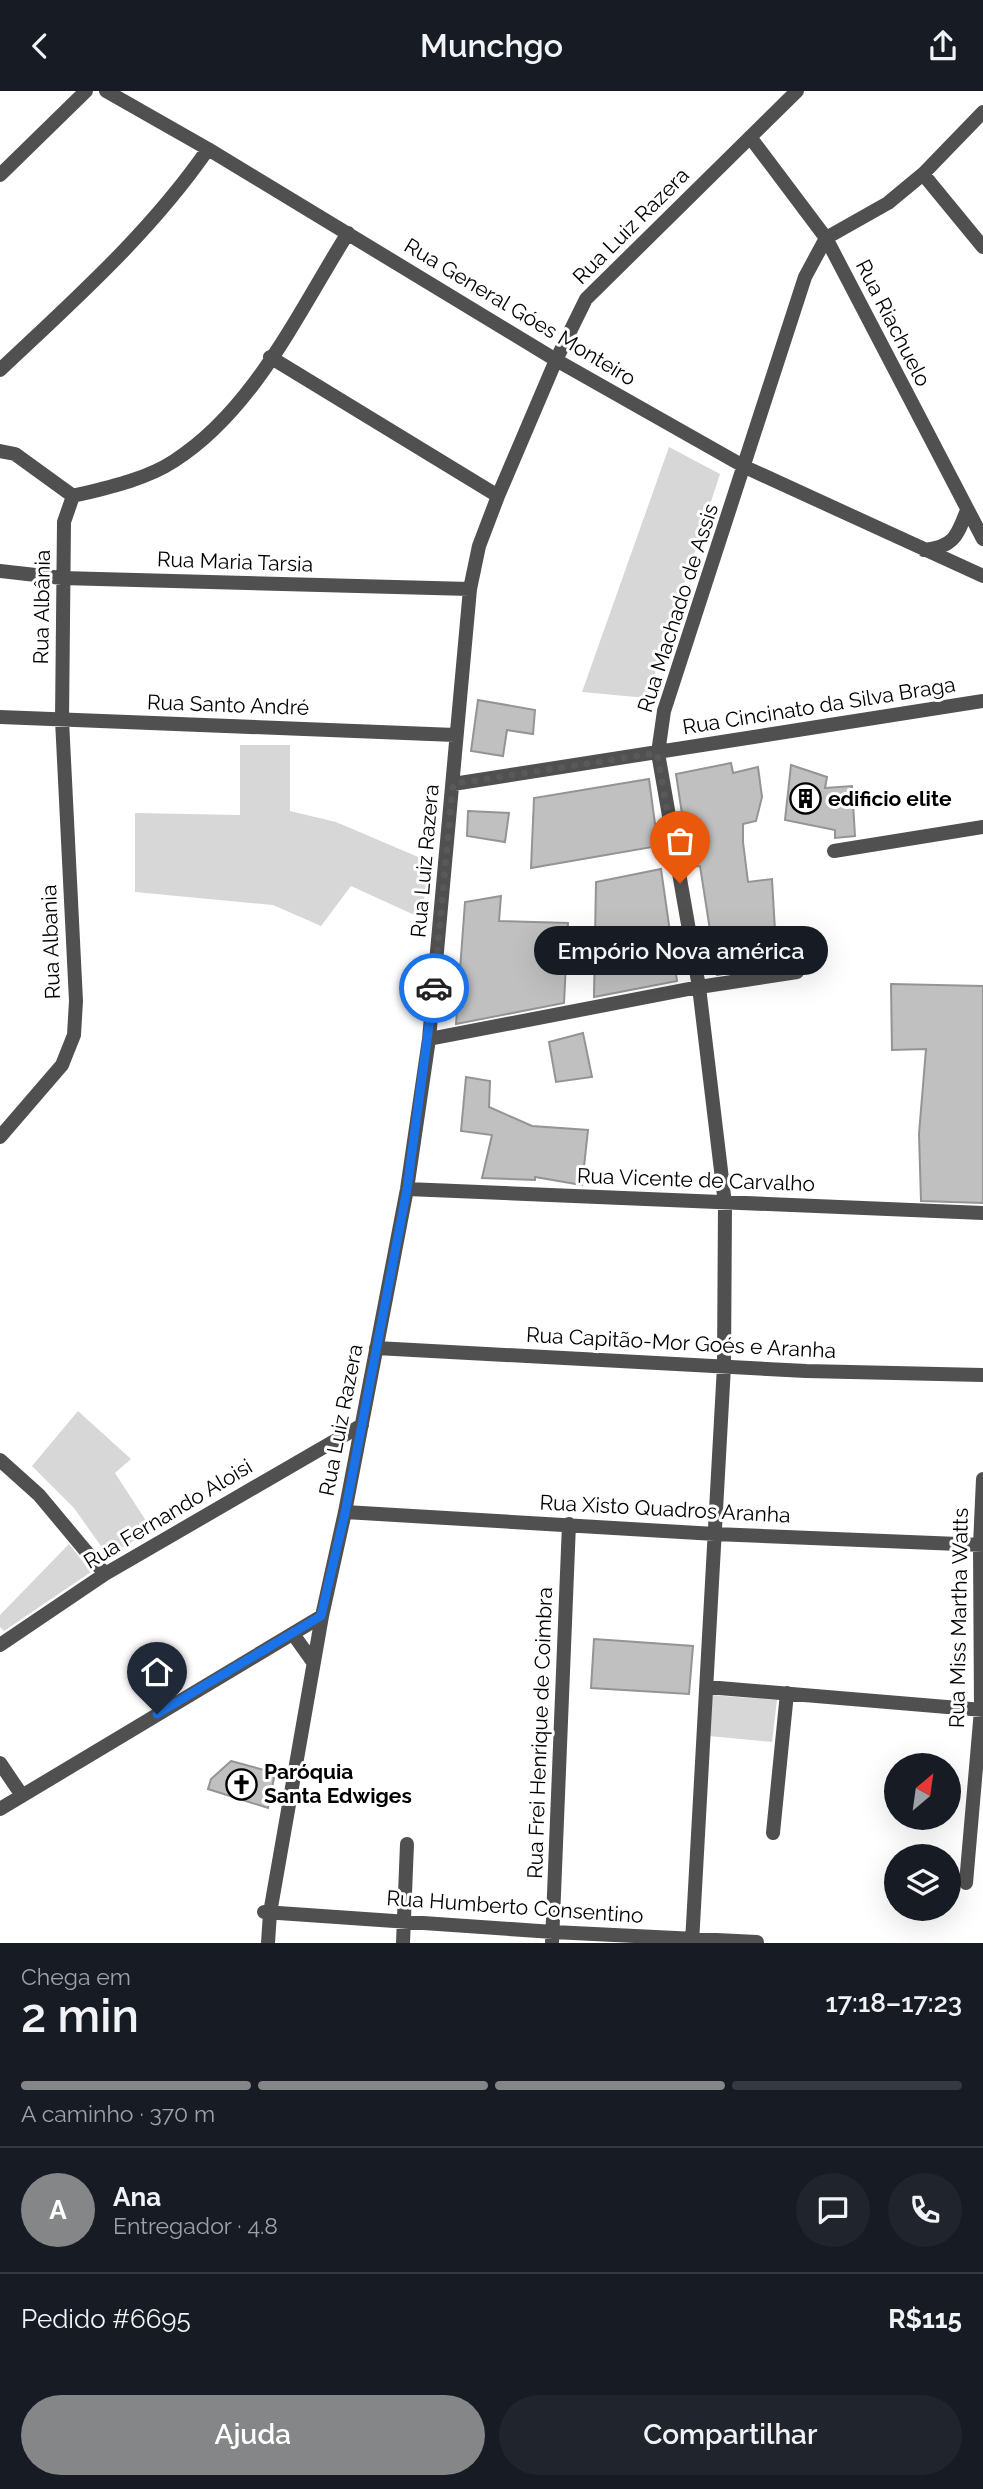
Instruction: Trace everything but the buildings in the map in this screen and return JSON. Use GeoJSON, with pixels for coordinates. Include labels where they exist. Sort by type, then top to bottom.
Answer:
{"type":"FeatureCollection","features":[{"type":"Feature","properties":{"kind":"street"},"geometry":{"type":"LineString","coordinates":[[0,175],[86,91]]}},
{"type":"Feature","properties":{"kind":"street","name":"Rua General Góes Monteiro"},"geometry":{"type":"LineString","coordinates":[[106,91],[208,149],[556,360],[745,467],[983,576]]}},
{"type":"Feature","properties":{"kind":"street","name":"Rua Luiz Razera"},"geometry":{"type":"LineString","coordinates":[[268,1943],[267,1913],[321,1616],[345,1513],[407,1189],[429,1039],[470,589],[479,546],[556,360],[586,299],[791,93]]}},
{"type":"Feature","properties":{"kind":"street"},"geometry":{"type":"LineString","coordinates":[[826,239],[888,203],[923,174],[983,112]]}},
{"type":"Feature","properties":{"kind":"street","name":"Rua Riachuelo"},"geometry":{"type":"LineString","coordinates":[[750,137],[826,239],[983,539]]}},
{"type":"Feature","properties":{"kind":"street"},"geometry":{"type":"LineString","coordinates":[[0,370],[140,236],[182,187],[208,149]]}},
{"type":"Feature","properties":{"kind":"street"},"geometry":{"type":"LineString","coordinates":[[923,174],[983,247]]}},
{"type":"Feature","properties":{"kind":"street"},"geometry":{"type":"LineString","coordinates":[[0,451],[15,454],[73,496],[116,485],[172,463],[217,428],[270,357],[348,233]]}},
{"type":"Feature","properties":{"kind":"street","name":"Rua Machado de Assis"},"geometry":{"type":"LineString","coordinates":[[692,1941],[724,1366],[725,1204],[699,987],[657,753],[664,711],[805,277],[826,239]]}},
{"type":"Feature","properties":{"kind":"street"},"geometry":{"type":"LineString","coordinates":[[270,357],[498,496]]}},
{"type":"Feature","properties":{"kind":"street","name":"Rua Albânia"},"geometry":{"type":"LineString","coordinates":[[62,720],[64,522],[73,496]]}},
{"type":"Feature","properties":{"kind":"street"},"geometry":{"type":"LineString","coordinates":[[923,550],[943,548],[953,539],[967,510]]}},
{"type":"Feature","properties":{"kind":"street","name":"Rua Maria Tarsia"},"geometry":{"type":"LineString","coordinates":[[0,571],[62,578],[470,589]]}},
{"type":"Feature","properties":{"kind":"street","name":"Rua Cincinato da Silva Braga"},"geometry":{"type":"LineString","coordinates":[[453,784],[983,701]]}},
{"type":"Feature","properties":{"kind":"street","name":"Rua Santo André"},"geometry":{"type":"LineString","coordinates":[[0,717],[456,735]]}},
{"type":"Feature","properties":{"kind":"street","name":"Rua Albania"},"geometry":{"type":"LineString","coordinates":[[0,1137],[62,1065],[74,1035],[76,1000],[62,720]]}},
{"type":"Feature","properties":{"kind":"street"},"geometry":{"type":"LineString","coordinates":[[834,851],[983,827]]}},
{"type":"Feature","properties":{"kind":"street"},"geometry":{"type":"LineString","coordinates":[[429,1039],[699,987],[797,972]]}},
{"type":"Feature","properties":{"kind":"street","name":"Rua Vicente de Carvalho"},"geometry":{"type":"LineString","coordinates":[[407,1189],[983,1213]]}},
{"type":"Feature","properties":{"kind":"street","name":"Rua Capitão-Mor Goés e Aranha"},"geometry":{"type":"LineString","coordinates":[[376,1348],[724,1366],[983,1375]]}},
{"type":"Feature","properties":{"kind":"street","name":"Rua Fernando Aloisi"},"geometry":{"type":"LineString","coordinates":[[1,1643],[105,1574],[362,1425]]}},
{"type":"Feature","properties":{"kind":"street"},"geometry":{"type":"LineString","coordinates":[[0,1460],[39,1495],[105,1574]]}},
{"type":"Feature","properties":{"kind":"street","name":"Rua Miss Martha Watts"},"geometry":{"type":"LineString","coordinates":[[966,1883],[982,1710],[983,1479]]}},
{"type":"Feature","properties":{"kind":"street","name":"Rua Xisto Quadros Aranha"},"geometry":{"type":"LineString","coordinates":[[345,1513],[715,1534],[981,1545]]}},
{"type":"Feature","properties":{"kind":"street","name":"Rua Frei Henrique de Coimbra"},"geometry":{"type":"LineString","coordinates":[[552,1938],[569,1524]]}},
{"type":"Feature","properties":{"kind":"street"},"geometry":{"type":"LineString","coordinates":[[0,1809],[321,1616]]}},
{"type":"Feature","properties":{"kind":"street"},"geometry":{"type":"LineString","coordinates":[[293,1634],[313,1662]]}},
{"type":"Feature","properties":{"kind":"street"},"geometry":{"type":"LineString","coordinates":[[707,1687],[982,1710]]}},
{"type":"Feature","properties":{"kind":"street"},"geometry":{"type":"LineString","coordinates":[[772,1833],[787,1693]]}},
{"type":"Feature","properties":{"kind":"street"},"geometry":{"type":"LineString","coordinates":[[0,1763],[21,1794]]}},
{"type":"Feature","properties":{"kind":"street"},"geometry":{"type":"LineString","coordinates":[[403,1943],[407,1844]]}},
{"type":"Feature","properties":{"kind":"street","name":"Rua Humberto Consentino"},"geometry":{"type":"LineString","coordinates":[[267,1913],[404,1920],[552,1938],[757,1942]]}},
{"type":"Feature","properties":{"kind":"shaded area"},"geometry":{"type":"Polygon","coordinates":[[[669,447],[720,474],[647,698],[582,692],[669,447]]]}},
{"type":"Feature","properties":{"kind":"shaded area"},"geometry":{"type":"Polygon","coordinates":[[[240,745],[290,745],[290,811],[336,822],[430,862],[421,918],[351,886],[321,926],[273,905],[135,892],[135,813],[240,815],[240,745]]]}},
{"type":"Feature","properties":{"kind":"shaded area"},"geometry":{"type":"Polygon","coordinates":[[[78,1411],[131,1459],[115,1473],[152,1530],[108,1556],[74,1508],[32,1466],[78,1411]]]}},
{"type":"Feature","properties":{"kind":"shaded area"},"geometry":{"type":"Polygon","coordinates":[[[69,1544],[91,1572],[4,1631],[0,1627],[0,1615],[69,1544]]]}},
{"type":"Feature","properties":{"kind":"shaded area"},"geometry":{"type":"Polygon","coordinates":[[[711,1695],[777,1700],[772,1742],[709,1736],[711,1695]]]}},
{"type":"Feature","properties":{"kind":"way so far"},"geometry":{"type":"LineString","coordinates":[[434,988],[453,784],[657,753],[680,883]]}},
{"type":"Feature","properties":{"kind":"place","name":"edificio elite"},"geometry":{"type":"Point","coordinates":[805,799]}},
{"type":"Feature","properties":{"kind":"place","name":"Empório Nova américa"},"geometry":{"type":"Point","coordinates":[680,883]}},
{"type":"Feature","properties":{"kind":"place","name":"Paróquia Santa Edwiges"},"geometry":{"type":"Point","coordinates":[241,1784]}},
{"type":"Feature","properties":{"kind":"route"},"geometry":{"type":"LineString","coordinates":[[157,1714],[321,1616],[345,1513],[407,1189],[434,988]]}}]}
